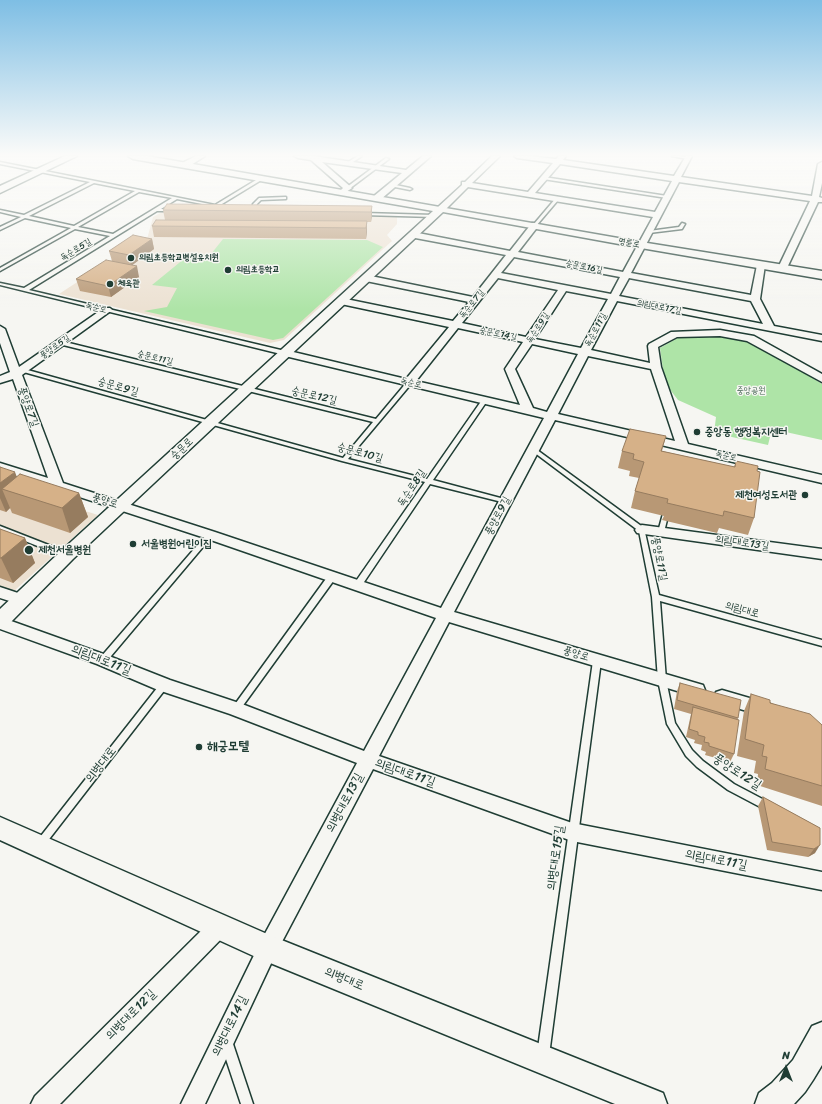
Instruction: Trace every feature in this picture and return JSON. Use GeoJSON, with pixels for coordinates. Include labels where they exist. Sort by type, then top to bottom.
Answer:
{"type":"FeatureCollection","features":[{"type":"Feature","properties":{"kind":"street","name":"명륜로"},"geometry":{"type":"LineString","coordinates":[[418,208],[438,212],[535,225],[641,245],[821,274]]}},
{"type":"Feature","properties":{"kind":"street","name":"숭문로"},"geometry":{"type":"LineString","coordinates":[[0,622],[67,555],[442,208]]}},
{"type":"Feature","properties":{"kind":"street"},"geometry":{"type":"LineString","coordinates":[[607,208],[657,216]]}},
{"type":"Feature","properties":{"kind":"street","name":"독순로11길"},"geometry":{"type":"LineString","coordinates":[[551,416],[661,208]]}},
{"type":"Feature","properties":{"kind":"street"},"geometry":{"type":"LineString","coordinates":[[783,268],[815,208]]}},
{"type":"Feature","properties":{"kind":"street","name":"독순로7길"},"geometry":{"type":"LineString","coordinates":[[409,383],[535,225]]}},
{"type":"Feature","properties":{"kind":"street","name":"숭문로16길"},"geometry":{"type":"LineString","coordinates":[[413,235],[755,299]]}},
{"type":"Feature","properties":{"kind":"street"},"geometry":{"type":"LineString","coordinates":[[761,265],[755,299],[770,328]]}},
{"type":"Feature","properties":{"kind":"street","name":"의림대로17길"},"geometry":{"type":"LineString","coordinates":[[496,275],[822,338]]}},
{"type":"Feature","properties":{"kind":"street"},"geometry":{"type":"LineString","coordinates":[[366,278],[475,300]]}},
{"type":"Feature","properties":{"kind":"street","name":"독순로9길"},"geometry":{"type":"LineString","coordinates":[[528,411],[510,369],[564,288]]}},
{"type":"Feature","properties":{"kind":"street","name":"숭문로14길"},"geometry":{"type":"LineString","coordinates":[[341,301],[656,367]]}},
{"type":"Feature","properties":{"kind":"street","name":"풍양로5길"},"geometry":{"type":"LineString","coordinates":[[0,380],[19,372],[107,310]]}},
{"type":"Feature","properties":{"kind":"street","name":"풍양로7길"},"geometry":{"type":"LineString","coordinates":[[0,329],[19,372],[57,485]]}},
{"type":"Feature","properties":{"kind":"street"},"geometry":{"type":"LineString","coordinates":[[682,450],[656,367],[653,346],[675,334],[720,333],[750,338],[822,379]]}},
{"type":"Feature","properties":{"kind":"street","name":"독순로"},"geometry":{"type":"LineString","coordinates":[[285,353],[551,416],[682,450],[822,479]]}},
{"type":"Feature","properties":{"kind":"street","name":"풍양로9길"},"geometry":{"type":"LineString","coordinates":[[445,616],[551,416]]}},
{"type":"Feature","properties":{"kind":"street","name":"풍양로"},"geometry":{"type":"LineString","coordinates":[[0,467],[210,535],[331,578],[445,616],[776,713]]}},
{"type":"Feature","properties":{"kind":"street","name":"의림대로13길"},"geometry":{"type":"LineString","coordinates":[[642,530],[822,554]]}},
{"type":"Feature","properties":{"kind":"street"},"geometry":{"type":"LineString","coordinates":[[0,592],[22,600]]}},
{"type":"Feature","properties":{"kind":"street","name":"의병대로13길"},"geometry":{"type":"LineString","coordinates":[[268,948],[445,616]]}},
{"type":"Feature","properties":{"kind":"street","name":"의림대로11길"},"geometry":{"type":"LineString","coordinates":[[0,622],[103,660],[164,685],[236,709],[368,760],[572,832],[822,881]]}},
{"type":"Feature","properties":{"kind":"street","name":"의병대로"},"geometry":{"type":"LineString","coordinates":[[0,828],[268,948],[652,1104]]}},
{"type":"Feature","properties":{"kind":"street","name":"의병대로12길"},"geometry":{"type":"LineString","coordinates":[[42,1104],[220,926]]}},
{"type":"Feature","properties":{"kind":"street","name":"의병대로14길"},"geometry":{"type":"LineString","coordinates":[[193,1104],[268,948]]}},
{"type":"Feature","properties":{"kind":"street"},"geometry":{"type":"LineString","coordinates":[[770,1104],[783,1094],[794,1081],[806,1065],[822,1036]]}},
{"type":"Feature","properties":{"kind":"lane"},"geometry":{"type":"LineString","coordinates":[[0,230],[43,208]]}},
{"type":"Feature","properties":{"kind":"lane"},"geometry":{"type":"LineString","coordinates":[[0,270],[109,208]]}},
{"type":"Feature","properties":{"kind":"lane","name":"독순로5길"},"geometry":{"type":"LineString","coordinates":[[25,290],[162,208]]}},
{"type":"Feature","properties":{"kind":"lane"},"geometry":{"type":"LineString","coordinates":[[535,225],[550,208]]}},
{"type":"Feature","properties":{"kind":"lane"},"geometry":{"type":"LineString","coordinates":[[158,210],[173,210]]}},
{"type":"Feature","properties":{"kind":"lane"},"geometry":{"type":"LineString","coordinates":[[213,210],[221,211]]}},
{"type":"Feature","properties":{"kind":"lane"},"geometry":{"type":"LineString","coordinates":[[0,211],[115,236]]}},
{"type":"Feature","properties":{"kind":"lane"},"geometry":{"type":"LineString","coordinates":[[245,211],[261,211]]}},
{"type":"Feature","properties":{"kind":"lane"},"geometry":{"type":"LineString","coordinates":[[355,214],[438,212]]}},
{"type":"Feature","properties":{"kind":"lane"},"geometry":{"type":"LineString","coordinates":[[649,232],[681,228],[683,224]]}},
{"type":"Feature","properties":{"kind":"lane","name":"독순로"},"geometry":{"type":"LineString","coordinates":[[0,284],[285,353]]}},
{"type":"Feature","properties":{"kind":"lane","name":"숭문로11길"},"geometry":{"type":"LineString","coordinates":[[61,343],[246,390]]}},
{"type":"Feature","properties":{"kind":"lane","name":"숭문로9길"},"geometry":{"type":"LineString","coordinates":[[19,372],[209,423]]}},
{"type":"Feature","properties":{"kind":"lane"},"geometry":{"type":"LineString","coordinates":[[344,460],[409,383]]}},
{"type":"Feature","properties":{"kind":"lane","name":"숭문로12길"},"geometry":{"type":"LineString","coordinates":[[246,390],[377,421]]}},
{"type":"Feature","properties":{"kind":"lane","name":"독순로8길"},"geometry":{"type":"LineString","coordinates":[[357,586],[484,401]]}},
{"type":"Feature","properties":{"kind":"lane","name":"숭문로10길"},"geometry":{"type":"LineString","coordinates":[[209,423],[344,460],[506,501]]}},
{"type":"Feature","properties":{"kind":"lane","name":"풍양로11길"},"geometry":{"type":"LineString","coordinates":[[534,449],[642,530],[656,597],[662,680]]}},
{"type":"Feature","properties":{"kind":"lane"},"geometry":{"type":"LineString","coordinates":[[661,532],[668,508]]}},
{"type":"Feature","properties":{"kind":"lane"},"geometry":{"type":"LineString","coordinates":[[0,528],[67,555]]}},
{"type":"Feature","properties":{"kind":"lane"},"geometry":{"type":"LineString","coordinates":[[103,660],[210,535]]}},
{"type":"Feature","properties":{"kind":"lane"},"geometry":{"type":"LineString","coordinates":[[236,709],[331,578]]}},
{"type":"Feature","properties":{"kind":"lane","name":"의림대로"},"geometry":{"type":"LineString","coordinates":[[656,597],[822,643]]}},
{"type":"Feature","properties":{"kind":"lane","name":"의병대로15길"},"geometry":{"type":"LineString","coordinates":[[542,1059],[596,661]]}},
{"type":"Feature","properties":{"kind":"lane","name":"풍양로12길"},"geometry":{"type":"LineString","coordinates":[[662,680],[671,724],[689,753],[720,780],[773,809]]}},
{"type":"Feature","properties":{"kind":"lane","name":"의병대로"},"geometry":{"type":"LineString","coordinates":[[39,846],[164,685]]}},
{"type":"Feature","properties":{"kind":"lane"},"geometry":{"type":"LineString","coordinates":[[225,1038],[247,1104]]}},
{"type":"Feature","properties":{"kind":"shaded area","name":"의림초등학교"},"geometry":{"type":"Polygon","coordinates":[[[164,211],[397,215],[397,224],[387,235],[392,241],[284,340],[270,343],[59,294],[132,246],[147,239],[153,217],[164,211]]]}},
{"type":"Feature","properties":{"kind":"shaded area","name":"제천서울병원"},"geometry":{"type":"Polygon","coordinates":[[[0,484],[98,515],[14,591],[0,586],[0,484]]]}},
{"type":"Feature","properties":{"kind":"green space"},"geometry":{"type":"Polygon","coordinates":[[[223,239],[367,240],[383,247],[283,338],[273,340],[144,311],[167,307],[177,288],[152,285],[190,254],[211,254],[223,239]]]}},
{"type":"Feature","properties":{"kind":"green space","name":"중앙공원"},"geometry":{"type":"Polygon","coordinates":[[[683,335],[719,335],[742,340],[771,352],[822,384],[822,440],[772,429],[768,445],[714,433],[716,417],[678,400],[665,383],[660,348],[683,335]]]}},
{"type":"Feature","properties":{"kind":"building"},"geometry":{"type":"Polygon","coordinates":[[[165,208],[372,208],[371,212],[163,210],[165,208]]]}},
{"type":"Feature","properties":{"kind":"building"},"geometry":{"type":"Polygon","coordinates":[[[156,220],[367,221],[366,228],[152,226],[156,220]]]}},
{"type":"Feature","properties":{"kind":"building"},"geometry":{"type":"Polygon","coordinates":[[[133,235],[152,239],[129,255],[109,251],[133,235]]]}},
{"type":"Feature","properties":{"kind":"building"},"geometry":{"type":"Polygon","coordinates":[[[106,260],[137,266],[108,286],[76,279],[106,260]]]}},
{"type":"Feature","properties":{"kind":"building"},"geometry":{"type":"Polygon","coordinates":[[[630,429],[666,436],[661,451],[735,467],[736,461],[758,466],[757,471],[760,472],[754,518],[724,511],[723,516],[667,503],[668,499],[635,491],[644,462],[633,459],[634,454],[622,451],[630,429]]]}},
{"type":"Feature","properties":{"kind":"building"},"geometry":{"type":"Polygon","coordinates":[[[0,467],[15,472],[0,483],[0,467]]]}},
{"type":"Feature","properties":{"kind":"building"},"geometry":{"type":"Polygon","coordinates":[[[20,474],[79,493],[62,508],[2,489],[20,474]]]}},
{"type":"Feature","properties":{"kind":"building"},"geometry":{"type":"Polygon","coordinates":[[[0,529],[25,538],[1,558],[0,558],[0,529]]]}},
{"type":"Feature","properties":{"kind":"building"},"geometry":{"type":"Polygon","coordinates":[[[680,683],[741,700],[738,718],[677,700],[680,683]]]}},
{"type":"Feature","properties":{"kind":"building"},"geometry":{"type":"Polygon","coordinates":[[[751,694],[770,700],[770,703],[810,714],[822,725],[822,786],[765,769],[767,757],[762,756],[764,745],[745,739],[751,694]]]}},
{"type":"Feature","properties":{"kind":"building"},"geometry":{"type":"Polygon","coordinates":[[[693,707],[739,720],[734,754],[709,746],[709,743],[704,742],[705,737],[698,735],[698,732],[689,729],[693,707]]]}},
{"type":"Feature","properties":{"kind":"building"},"geometry":{"type":"Polygon","coordinates":[[[763,797],[820,828],[820,845],[814,849],[772,842],[763,797]]]}},
{"type":"Feature","properties":{"kind":"place","name":"의림초등학교병설유치원"},"geometry":{"type":"Point","coordinates":[131,258]}},
{"type":"Feature","properties":{"kind":"place","name":"의림초등학교"},"geometry":{"type":"Point","coordinates":[228,270]}},
{"type":"Feature","properties":{"kind":"place","name":"체육관"},"geometry":{"type":"Point","coordinates":[110,284]}},
{"type":"Feature","properties":{"kind":"place","name":"중앙동 행정복지센터"},"geometry":{"type":"Point","coordinates":[697,432]}},
{"type":"Feature","properties":{"kind":"place","name":"제천여성도서관"},"geometry":{"type":"Point","coordinates":[805,495]}},
{"type":"Feature","properties":{"kind":"place","name":"서울병원어린이집"},"geometry":{"type":"Point","coordinates":[133,544]}},
{"type":"Feature","properties":{"kind":"place","name":"제천서울병원"},"geometry":{"type":"Point","coordinates":[29,550]}},
{"type":"Feature","properties":{"kind":"place","name":"해궁모텔"},"geometry":{"type":"Point","coordinates":[199,747]}}]}
